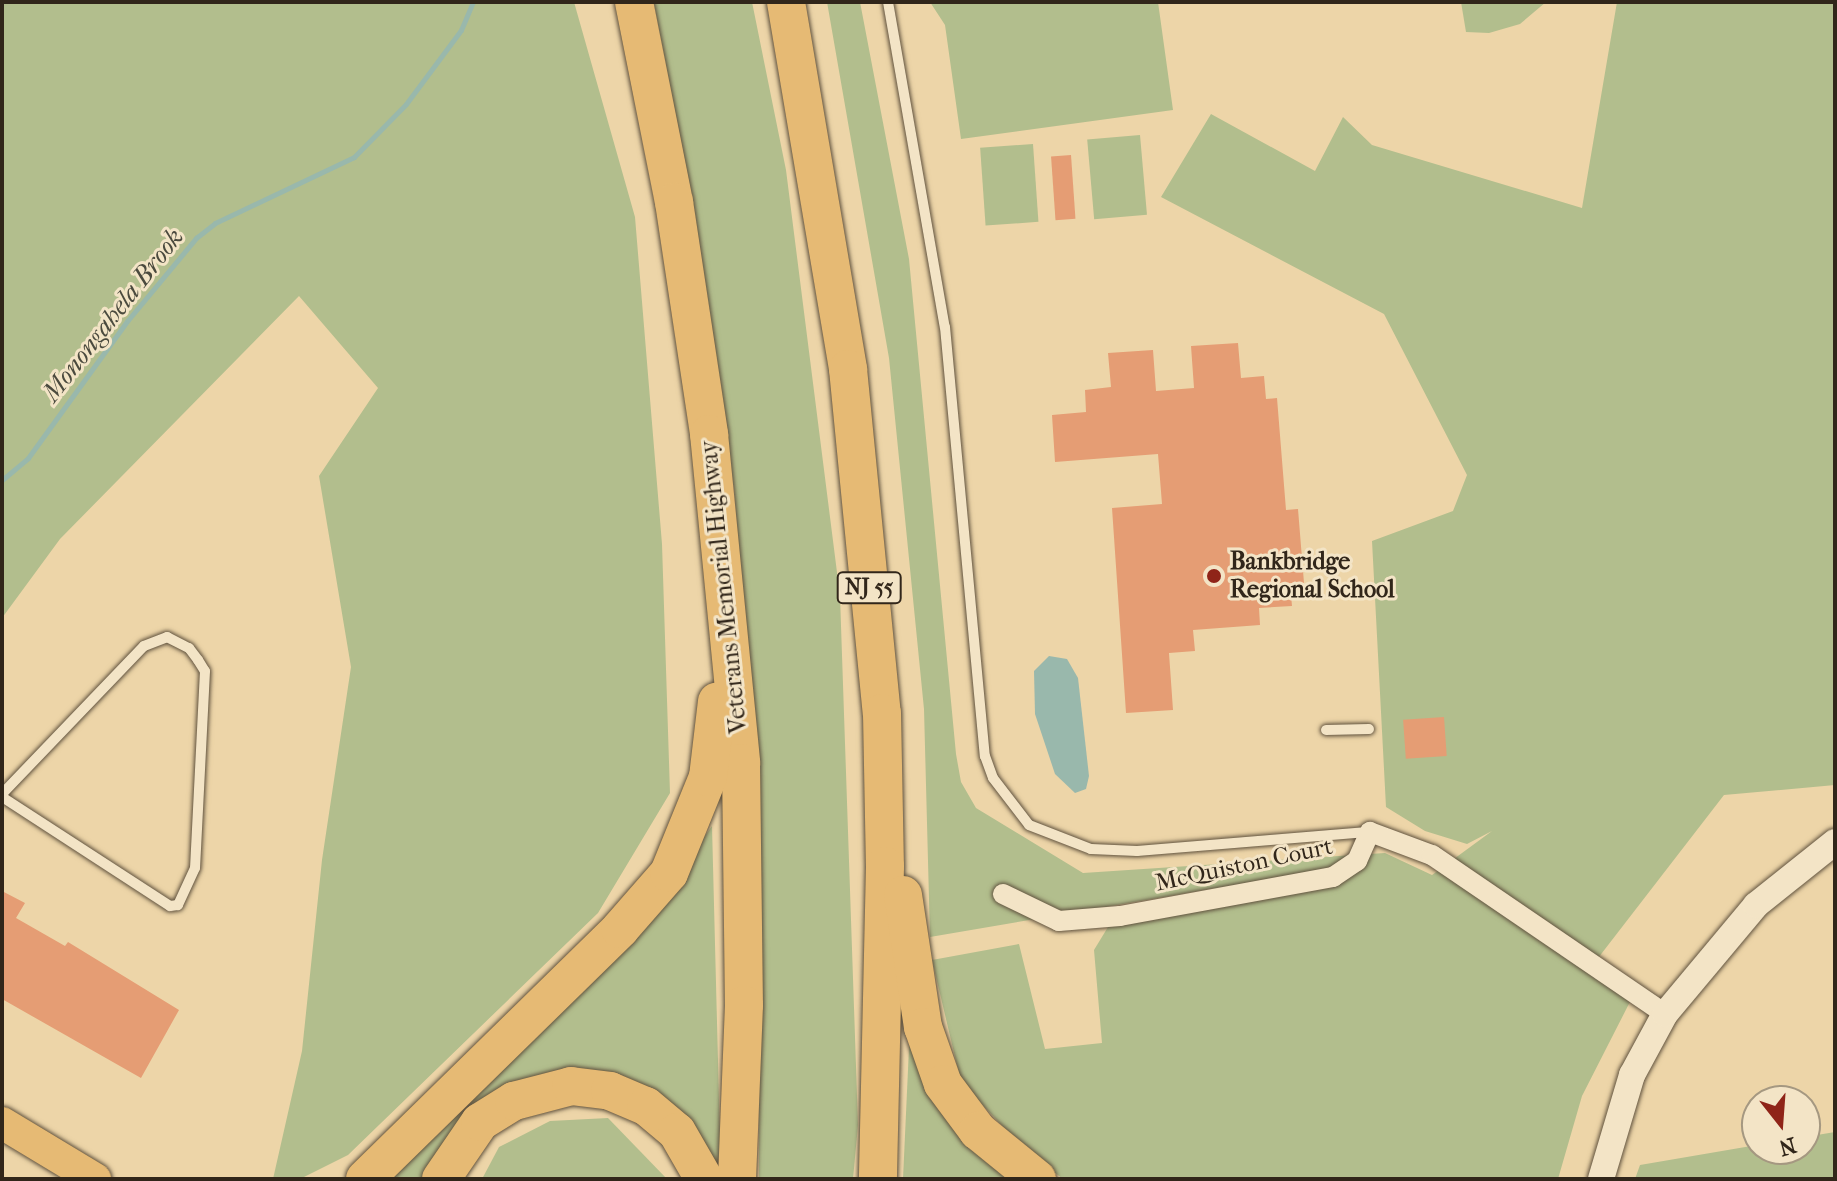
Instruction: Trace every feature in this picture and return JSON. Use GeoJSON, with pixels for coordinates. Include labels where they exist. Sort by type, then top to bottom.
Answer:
{"type":"FeatureCollection","features":[{"type":"Feature","properties":{"kind":"highway","name":"Veterans Memorial Highway"},"geometry":{"type":"LineString","coordinates":[[634,2],[663,140],[707,420],[741,763],[744,1005],[737,1179]]}},
{"type":"Feature","properties":{"kind":"highway","name":"NJ 55"},"geometry":{"type":"LineString","coordinates":[[786,2],[848,369],[882,713],[884,812],[878,1179]]}},
{"type":"Feature","properties":{"kind":"highway"},"geometry":{"type":"LineString","coordinates":[[365,1179],[620,929],[669,873],[708,777],[719,659],[729,637]]}},
{"type":"Feature","properties":{"kind":"highway"},"geometry":{"type":"LineString","coordinates":[[884,812],[896,832],[920,1008],[935,1066],[965,1117],[1037,1179]]}},
{"type":"Feature","properties":{"kind":"highway"},"geometry":{"type":"LineString","coordinates":[[441,1179],[480,1122],[523,1097],[571,1086],[610,1091],[646,1106],[677,1132],[704,1179]]}},
{"type":"Feature","properties":{"kind":"main road"},"geometry":{"type":"LineString","coordinates":[[2,1123],[95,1179]]}},
{"type":"Feature","properties":{"kind":"street","name":"McQuiston Court"},"geometry":{"type":"LineString","coordinates":[[1003,894],[1059,921],[1134,914],[1333,877],[1357,861],[1370,832]]}},
{"type":"Feature","properties":{"kind":"street"},"geometry":{"type":"LineString","coordinates":[[1370,832],[1432,855],[1665,1014]]}},
{"type":"Feature","properties":{"kind":"street"},"geometry":{"type":"LineString","coordinates":[[1601,1179],[1626,1089],[1665,1014],[1756,905],[1835,842]]}},
{"type":"Feature","properties":{"kind":"lane"},"geometry":{"type":"LineString","coordinates":[[888,2],[945,327],[985,756],[993,778],[1029,825],[1091,849],[1150,850],[1370,832]]}},
{"type":"Feature","properties":{"kind":"lane"},"geometry":{"type":"LineString","coordinates":[[167,637],[189,648],[198,660],[205,671],[195,868],[178,905],[170,906],[2,795],[144,646],[167,637]]}},
{"type":"Feature","properties":{"kind":"lane"},"geometry":{"type":"LineString","coordinates":[[1326,730],[1369,729]]}},
{"type":"Feature","properties":{"kind":"green space"},"geometry":{"type":"Polygon","coordinates":[[[2,2],[574,2],[635,217],[662,544],[670,793],[598,913],[348,1155],[300,1179],[273,1179],[302,1051],[322,860],[351,667],[319,476],[378,388],[299,296],[60,539],[2,618],[2,2]]]}},
{"type":"Feature","properties":{"kind":"green space"},"geometry":{"type":"Polygon","coordinates":[[[654,2],[752,2],[786,170],[840,596],[858,1125],[853,1179],[759,1179],[759,808],[734,488],[654,2]]]}},
{"type":"Feature","properties":{"kind":"green space"},"geometry":{"type":"Polygon","coordinates":[[[827,2],[860,2],[909,259],[956,754],[961,782],[976,808],[1083,873],[1385,853],[1432,875],[1492,831],[1467,844],[1425,831],[1386,807],[1372,541],[1453,511],[1467,475],[1384,314],[1161,197],[1211,114],[1315,171],[1343,117],[1372,145],[1582,208],[1617,2],[1835,2],[1835,785],[1724,795],[1595,962],[1636,990],[1582,1096],[1558,1179],[1063,1179],[1024,1149],[961,1082],[932,960],[1019,944],[1045,1049],[1102,1043],[1094,950],[1108,927],[1267,898],[1263,880],[930,937],[924,709],[889,358],[827,2]]]}},
{"type":"Feature","properties":{"kind":"green space"},"geometry":{"type":"Polygon","coordinates":[[[930,2],[1158,2],[1173,110],[961,139],[945,25],[930,2]]]}},
{"type":"Feature","properties":{"kind":"green space"},"geometry":{"type":"Polygon","coordinates":[[[1461,2],[1546,2],[1520,24],[1489,33],[1466,32],[1461,2]]]}},
{"type":"Feature","properties":{"kind":"green space"},"geometry":{"type":"Polygon","coordinates":[[[1140,135],[1147,215],[1094,219],[1087,140],[1140,135]]]}},
{"type":"Feature","properties":{"kind":"green space"},"geometry":{"type":"Polygon","coordinates":[[[1033,144],[1038,222],[986,226],[980,148],[1033,144]]]}},
{"type":"Feature","properties":{"kind":"green space"},"geometry":{"type":"Polygon","coordinates":[[[712,826],[721,1179],[567,1070],[422,1179],[388,1179],[626,945],[712,826]]]}},
{"type":"Feature","properties":{"kind":"green space"},"geometry":{"type":"Polygon","coordinates":[[[910,1026],[1025,1179],[903,1179],[910,1026]]]}},
{"type":"Feature","properties":{"kind":"green space"},"geometry":{"type":"Polygon","coordinates":[[[608,1118],[667,1179],[482,1179],[499,1147],[550,1121],[608,1118]]]}},
{"type":"Feature","properties":{"kind":"green space"},"geometry":{"type":"Polygon","coordinates":[[[1835,1132],[1835,1179],[1635,1179],[1640,1165],[1741,1148],[1741,1165],[1821,1165],[1821,1134],[1835,1132]]]}},
{"type":"Feature","properties":{"kind":"shaded area"},"geometry":{"type":"Polygon","coordinates":[[[1049,656],[1067,659],[1078,678],[1089,776],[1086,789],[1075,793],[1055,774],[1035,714],[1034,671],[1049,656]]]}},
{"type":"Feature","properties":{"kind":"building"},"geometry":{"type":"Polygon","coordinates":[[[1071,155],[1075,219],[1056,220],[1051,156],[1071,155]]]}},
{"type":"Feature","properties":{"kind":"building"},"geometry":{"type":"Polygon","coordinates":[[[1238,343],[1241,378],[1264,376],[1266,399],[1277,398],[1286,510],[1298,509],[1304,583],[1290,584],[1292,606],[1259,608],[1260,625],[1193,630],[1195,651],[1169,653],[1173,710],[1126,713],[1112,508],[1162,504],[1158,454],[1055,462],[1052,415],[1086,412],[1085,390],[1111,387],[1108,353],[1153,350],[1156,391],[1194,388],[1191,346],[1238,343]]]}},
{"type":"Feature","properties":{"kind":"building"},"geometry":{"type":"Polygon","coordinates":[[[1444,717],[1447,756],[1406,759],[1403,720],[1444,717]]]}},
{"type":"Feature","properties":{"kind":"building"},"geometry":{"type":"Polygon","coordinates":[[[2,891],[25,903],[16,918],[65,946],[68,942],[179,1010],[141,1078],[2,999],[2,891]]]}},
{"type":"Feature","properties":{"kind":"waterway","name":"Monongahela Brook"},"geometry":{"type":"LineString","coordinates":[[2,480],[28,458],[128,320],[196,238],[215,223],[354,157],[406,104],[461,30],[473,2]]}},
{"type":"Feature","properties":{"kind":"place","name":"Bankbridge Regional School"},"geometry":{"type":"Point","coordinates":[1214,576]}}]}
